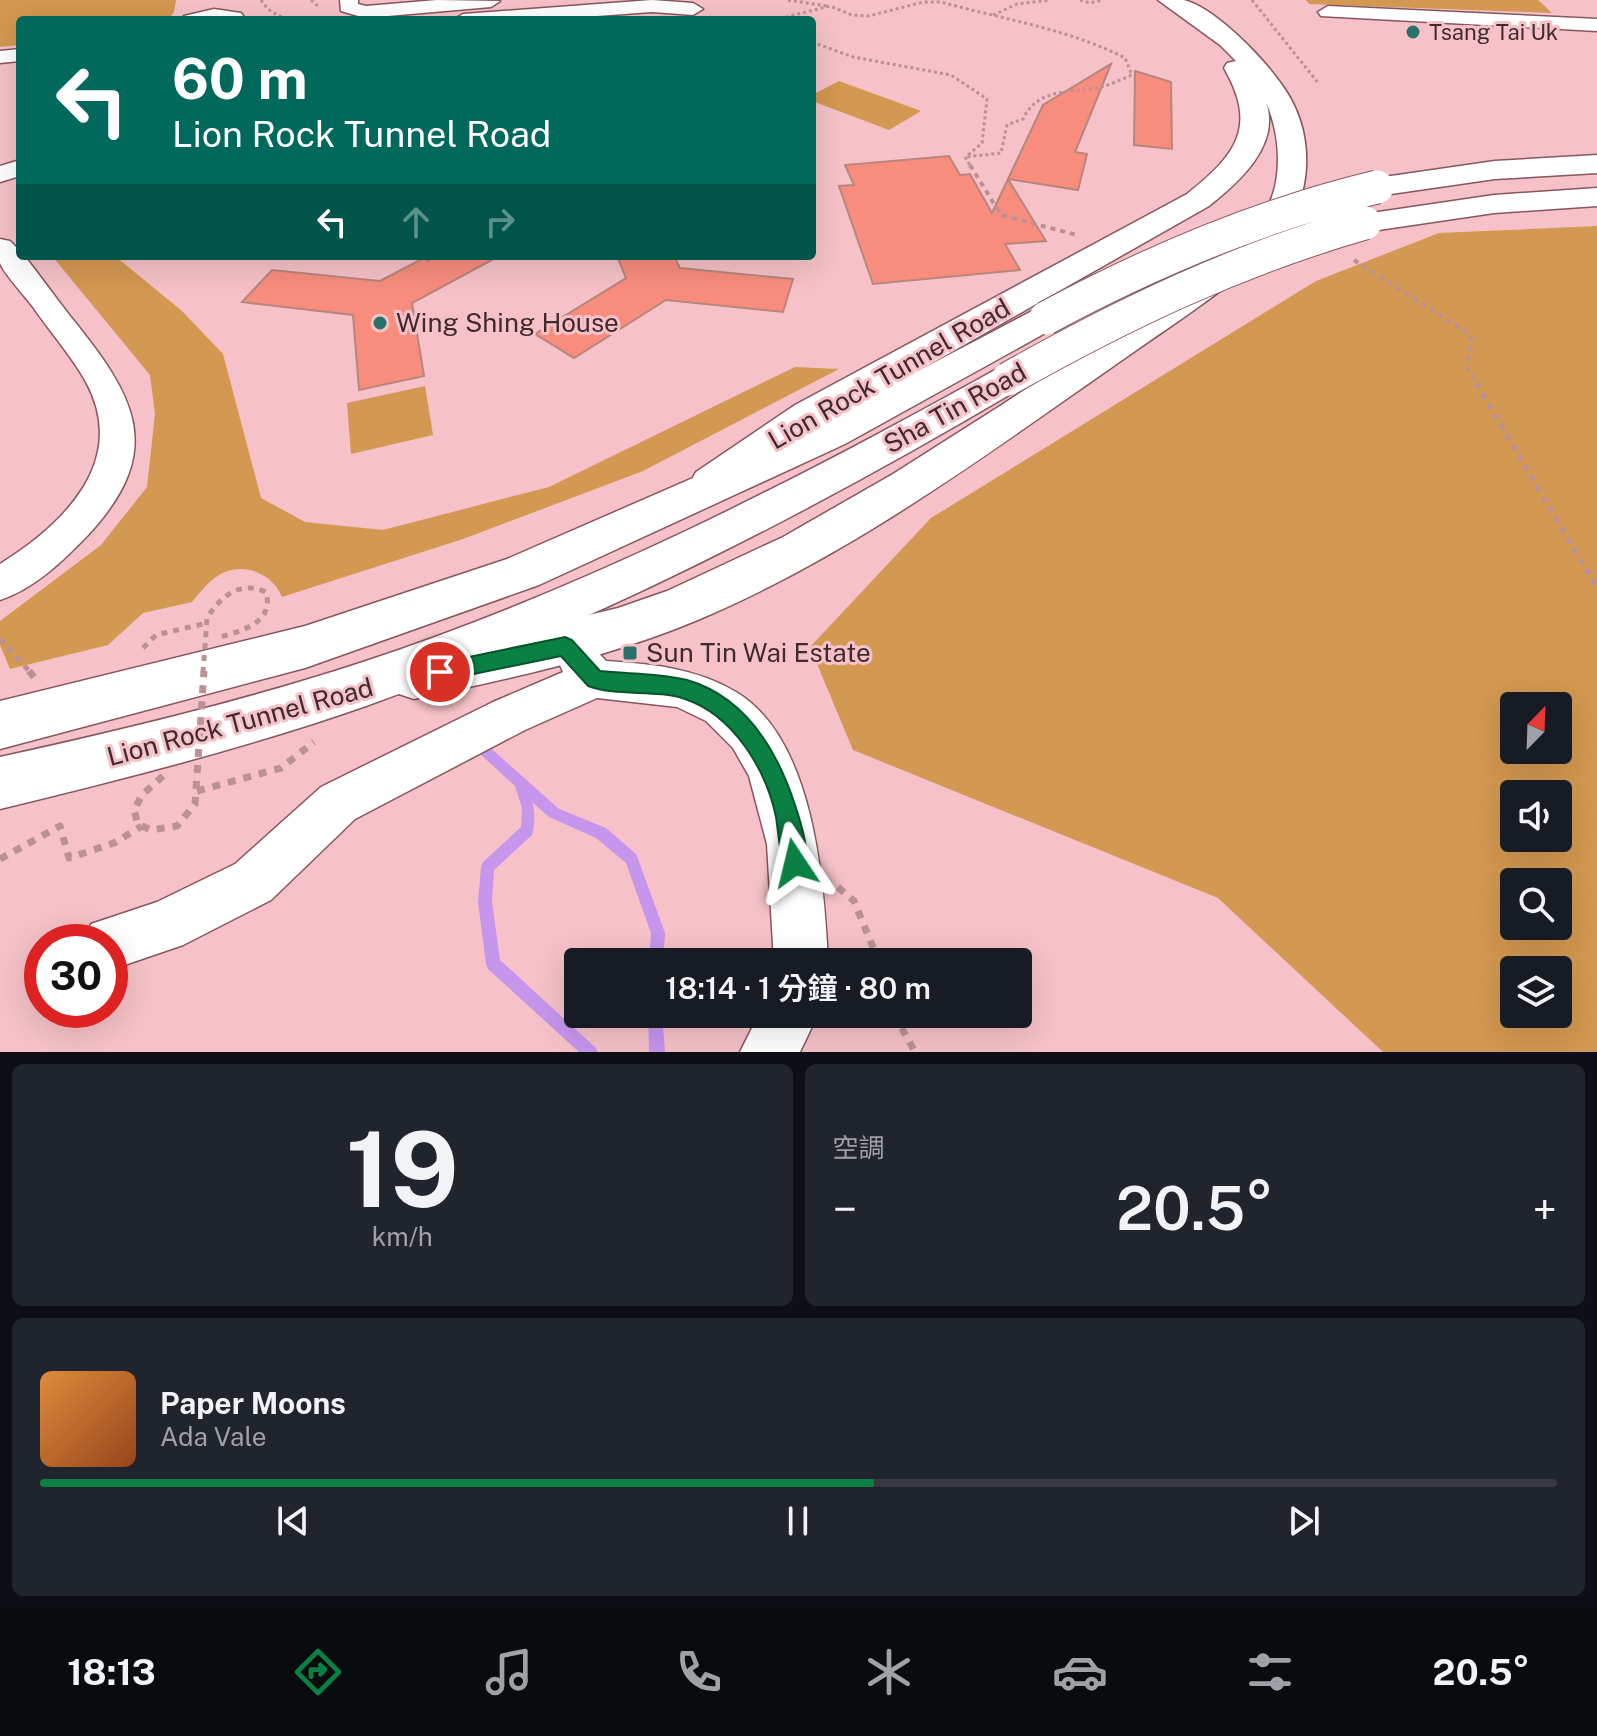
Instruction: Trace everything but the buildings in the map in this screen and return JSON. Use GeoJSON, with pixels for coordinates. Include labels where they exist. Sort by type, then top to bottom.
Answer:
{"type":"FeatureCollection","features":[{"type":"Feature","properties":{"kind":"main road","name":"Lion Rock Tunnel Road"},"geometry":{"type":"LineString","coordinates":[[0,725],[305,647],[523,572],[696,493],[809,415],[1198,200],[1230,176],[1249,150],[1254,137],[1255,109],[1246,83],[1215,46],[1179,18],[1147,0]]}},
{"type":"Feature","properties":{"kind":"main road","name":"Lion Rock Tunnel Road"},"geometry":{"type":"LineString","coordinates":[[0,783],[87,763],[333,694],[580,663],[684,605],[866,514],[1211,284],[1273,226],[1287,197],[1295,149],[1282,106],[1268,80],[1248,56],[1213,26],[1169,0]]}},
{"type":"Feature","properties":{"kind":"main road","name":"Sha Tin Road"},"geometry":{"type":"LineString","coordinates":[[696,493],[831,434],[1135,270],[1211,236],[1279,212],[1377,187],[1495,170],[1597,164]]}},
{"type":"Feature","properties":{"kind":"main road","name":"Sha Tin Road"},"geometry":{"type":"LineString","coordinates":[[333,694],[553,612],[694,549],[932,424],[1008,379],[1188,283],[1281,246],[1365,223],[1494,204],[1597,197]]}},
{"type":"Feature","properties":{"kind":"street"},"geometry":{"type":"LineString","coordinates":[[349,0],[348,7],[365,12],[440,1],[514,0]]}},
{"type":"Feature","properties":{"kind":"street"},"geometry":{"type":"LineString","coordinates":[[419,16],[440,1]]}},
{"type":"Feature","properties":{"kind":"street"},"geometry":{"type":"LineString","coordinates":[[531,16],[693,9]]}},
{"type":"Feature","properties":{"kind":"street"},"geometry":{"type":"LineString","coordinates":[[209,16],[233,12]]}},
{"type":"Feature","properties":{"kind":"street"},"geometry":{"type":"LineString","coordinates":[[1328,12],[1597,25]]}},
{"type":"Feature","properties":{"kind":"street"},"geometry":{"type":"LineString","coordinates":[[0,584],[47,552],[80,520],[102,490],[116,457],[119,426],[110,398],[92,366],[8,249]]}},
{"type":"Feature","properties":{"kind":"street"},"geometry":{"type":"LineString","coordinates":[[128,937],[164,926],[253,882],[338,803],[509,716],[580,663],[685,689],[718,703],[744,729],[772,769],[787,815],[799,886],[801,948]]}},
{"type":"Feature","properties":{"kind":"street"},"geometry":{"type":"LineString","coordinates":[[769,1052],[782,1028]]}},
{"type":"Feature","properties":{"kind":"path"},"geometry":{"type":"LineString","coordinates":[[311,0],[320,8]]}},
{"type":"Feature","properties":{"kind":"path"},"geometry":{"type":"LineString","coordinates":[[788,0],[869,16],[915,4],[941,2],[1102,45],[1125,58],[1132,75],[1097,88],[1045,96],[1025,110],[1023,119],[1007,125],[1001,153],[965,157]]}},
{"type":"Feature","properties":{"kind":"path"},"geometry":{"type":"LineString","coordinates":[[907,0],[915,4]]}},
{"type":"Feature","properties":{"kind":"path"},"geometry":{"type":"LineString","coordinates":[[992,16],[1017,4],[1050,0]]}},
{"type":"Feature","properties":{"kind":"path"},"geometry":{"type":"LineString","coordinates":[[1080,0],[1090,3],[1103,0]]}},
{"type":"Feature","properties":{"kind":"path"},"geometry":{"type":"LineString","coordinates":[[1252,0],[1319,84]]}},
{"type":"Feature","properties":{"kind":"path"},"geometry":{"type":"LineString","coordinates":[[797,16],[830,6]]}},
{"type":"Feature","properties":{"kind":"path"},"geometry":{"type":"LineString","coordinates":[[816,43],[853,57],[951,75],[987,99],[982,143],[965,157]]}},
{"type":"Feature","properties":{"kind":"path"},"geometry":{"type":"LineString","coordinates":[[965,157],[1001,215],[1078,235]]}},
{"type":"Feature","properties":{"kind":"path"},"geometry":{"type":"LineString","coordinates":[[1350,258],[1471,335],[1468,369],[1597,588]]}},
{"type":"Feature","properties":{"kind":"path"},"geometry":{"type":"LineString","coordinates":[[163,776],[136,804],[134,815],[142,826],[157,830],[180,824],[193,810],[197,791],[207,623],[215,605],[230,592],[253,587],[266,592],[269,606],[264,616],[246,630],[221,637]]}},
{"type":"Feature","properties":{"kind":"path"},"geometry":{"type":"LineString","coordinates":[[139,652],[156,635],[207,623]]}},
{"type":"Feature","properties":{"kind":"path"},"geometry":{"type":"LineString","coordinates":[[0,639],[33,676]]}},
{"type":"Feature","properties":{"kind":"path"},"geometry":{"type":"LineString","coordinates":[[197,791],[242,777]]}},
{"type":"Feature","properties":{"kind":"path"},"geometry":{"type":"LineString","coordinates":[[0,859],[60,826],[69,858],[114,843],[142,826]]}},
{"type":"Feature","properties":{"kind":"path"},"geometry":{"type":"LineString","coordinates":[[902,1028],[915,1052]]}},
{"type":"Feature","properties":{"kind":"shaded area"},"geometry":{"type":"Polygon","coordinates":[[[0,0],[176,0],[171,16],[16,16],[16,45],[0,47],[0,0]]]}},
{"type":"Feature","properties":{"kind":"shaded area"},"geometry":{"type":"Polygon","coordinates":[[[1306,0],[1538,0],[1552,13],[1309,4],[1306,0]]]}},
{"type":"Feature","properties":{"kind":"shaded area"},"geometry":{"type":"Polygon","coordinates":[[[839,81],[921,111],[889,130],[816,103],[816,93],[839,81]]]}},
{"type":"Feature","properties":{"kind":"shaded area"},"geometry":{"type":"Polygon","coordinates":[[[1597,226],[1597,1052],[1383,1052],[1218,898],[853,750],[810,647],[931,518],[1316,281],[1439,233],[1597,226]]]}},
{"type":"Feature","properties":{"kind":"shaded area"},"geometry":{"type":"Polygon","coordinates":[[[55,260],[120,260],[182,311],[223,354],[261,498],[305,522],[383,530],[549,487],[795,367],[839,369],[643,471],[463,539],[282,597],[272,581],[256,572],[247,569],[228,571],[211,581],[192,602],[143,613],[108,645],[10,669],[0,645],[0,621],[101,545],[147,487],[155,414],[150,375],[55,260]]]}},
{"type":"Feature","properties":{"kind":"shaded area"},"geometry":{"type":"Polygon","coordinates":[[[425,386],[433,435],[351,454],[347,403],[425,386]]]}},
{"type":"Feature","properties":{"kind":"waterway"},"geometry":{"type":"LineString","coordinates":[[482,748],[554,813],[601,833],[631,859],[658,933],[657,948]]}},
{"type":"Feature","properties":{"kind":"waterway"},"geometry":{"type":"LineString","coordinates":[[520,783],[528,808],[527,830],[488,867],[485,902],[493,964],[590,1052]]}},
{"type":"Feature","properties":{"kind":"waterway"},"geometry":{"type":"LineString","coordinates":[[656,1028],[657,1052]]}},
{"type":"Feature","properties":{"kind":"place","name":"Tsang Tai Uk"},"geometry":{"type":"Point","coordinates":[1413,32]}},
{"type":"Feature","properties":{"kind":"place","name":"Wing Shing House"},"geometry":{"type":"Point","coordinates":[380,323]}},
{"type":"Feature","properties":{"kind":"place","name":"Sun Tin Wai Estate"},"geometry":{"type":"Point","coordinates":[630,653]}},
{"type":"Feature","properties":{"kind":"route"},"geometry":{"type":"LineString","coordinates":[[440,672],[565,646],[595,679],[685,689],[718,703],[744,729],[772,769],[787,815],[795,863]]}}]}
